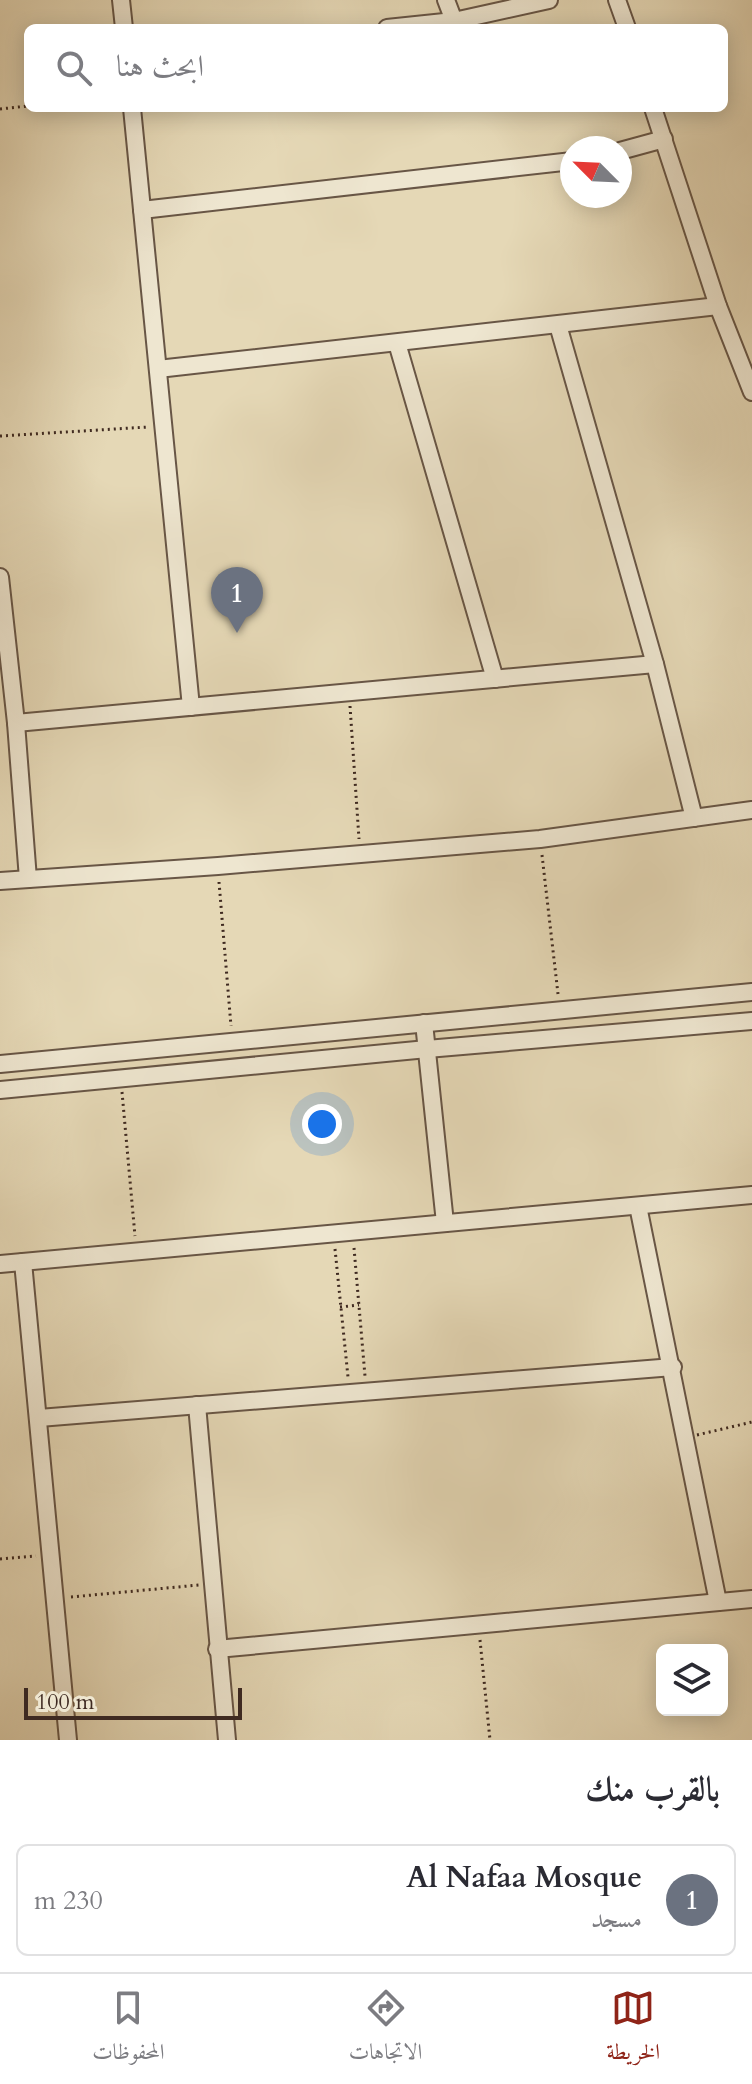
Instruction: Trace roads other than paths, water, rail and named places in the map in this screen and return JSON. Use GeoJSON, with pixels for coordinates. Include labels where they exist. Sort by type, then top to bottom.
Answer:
{"type":"FeatureCollection","features":[{"type":"Feature","properties":{"kind":"street"},"geometry":{"type":"LineString","coordinates":[[121,0],[124,24]]}},
{"type":"Feature","properties":{"kind":"street"},"geometry":{"type":"LineString","coordinates":[[446,0],[454,21]]}},
{"type":"Feature","properties":{"kind":"street"},"geometry":{"type":"LineString","coordinates":[[425,24],[454,21],[549,0]]}},
{"type":"Feature","properties":{"kind":"street"},"geometry":{"type":"LineString","coordinates":[[617,0],[626,24]]}},
{"type":"Feature","properties":{"kind":"street"},"geometry":{"type":"LineString","coordinates":[[132,112],[191,707]]}},
{"type":"Feature","properties":{"kind":"street"},"geometry":{"type":"LineString","coordinates":[[654,112],[718,306],[752,392]]}},
{"type":"Feature","properties":{"kind":"street"},"geometry":{"type":"LineString","coordinates":[[632,148],[664,139]]}},
{"type":"Feature","properties":{"kind":"street"},"geometry":{"type":"LineString","coordinates":[[142,210],[560,162]]}},
{"type":"Feature","properties":{"kind":"street"},"geometry":{"type":"LineString","coordinates":[[158,369],[718,306]]}},
{"type":"Feature","properties":{"kind":"street"},"geometry":{"type":"LineString","coordinates":[[558,325],[655,664],[694,818]]}},
{"type":"Feature","properties":{"kind":"street"},"geometry":{"type":"LineString","coordinates":[[397,343],[495,679]]}},
{"type":"Feature","properties":{"kind":"street"},"geometry":{"type":"LineString","coordinates":[[0,577],[16,723],[28,879]]}},
{"type":"Feature","properties":{"kind":"street"},"geometry":{"type":"LineString","coordinates":[[16,723],[655,664]]}},
{"type":"Feature","properties":{"kind":"street"},"geometry":{"type":"LineString","coordinates":[[0,881],[540,839],[752,810]]}},
{"type":"Feature","properties":{"kind":"street"},"geometry":{"type":"LineString","coordinates":[[0,1064],[752,992]]}},
{"type":"Feature","properties":{"kind":"street"},"geometry":{"type":"LineString","coordinates":[[0,1090],[752,1021]]}},
{"type":"Feature","properties":{"kind":"street"},"geometry":{"type":"LineString","coordinates":[[424,1023],[445,1223]]}},
{"type":"Feature","properties":{"kind":"street"},"geometry":{"type":"LineString","coordinates":[[0,1264],[752,1195]]}},
{"type":"Feature","properties":{"kind":"street"},"geometry":{"type":"LineString","coordinates":[[638,1206],[673,1367],[718,1602]]}},
{"type":"Feature","properties":{"kind":"street"},"geometry":{"type":"LineString","coordinates":[[23,1262],[68,1740]]}},
{"type":"Feature","properties":{"kind":"street"},"geometry":{"type":"LineString","coordinates":[[39,1418],[673,1367]]}},
{"type":"Feature","properties":{"kind":"street"},"geometry":{"type":"LineString","coordinates":[[197,1405],[227,1740]]}},
{"type":"Feature","properties":{"kind":"street"},"geometry":{"type":"LineString","coordinates":[[217,1649],[752,1599]]}},
{"type":"Feature","properties":{"kind":"place","name":"Al Nafaa Mosque"},"geometry":{"type":"Point","coordinates":[237,633]}}]}
